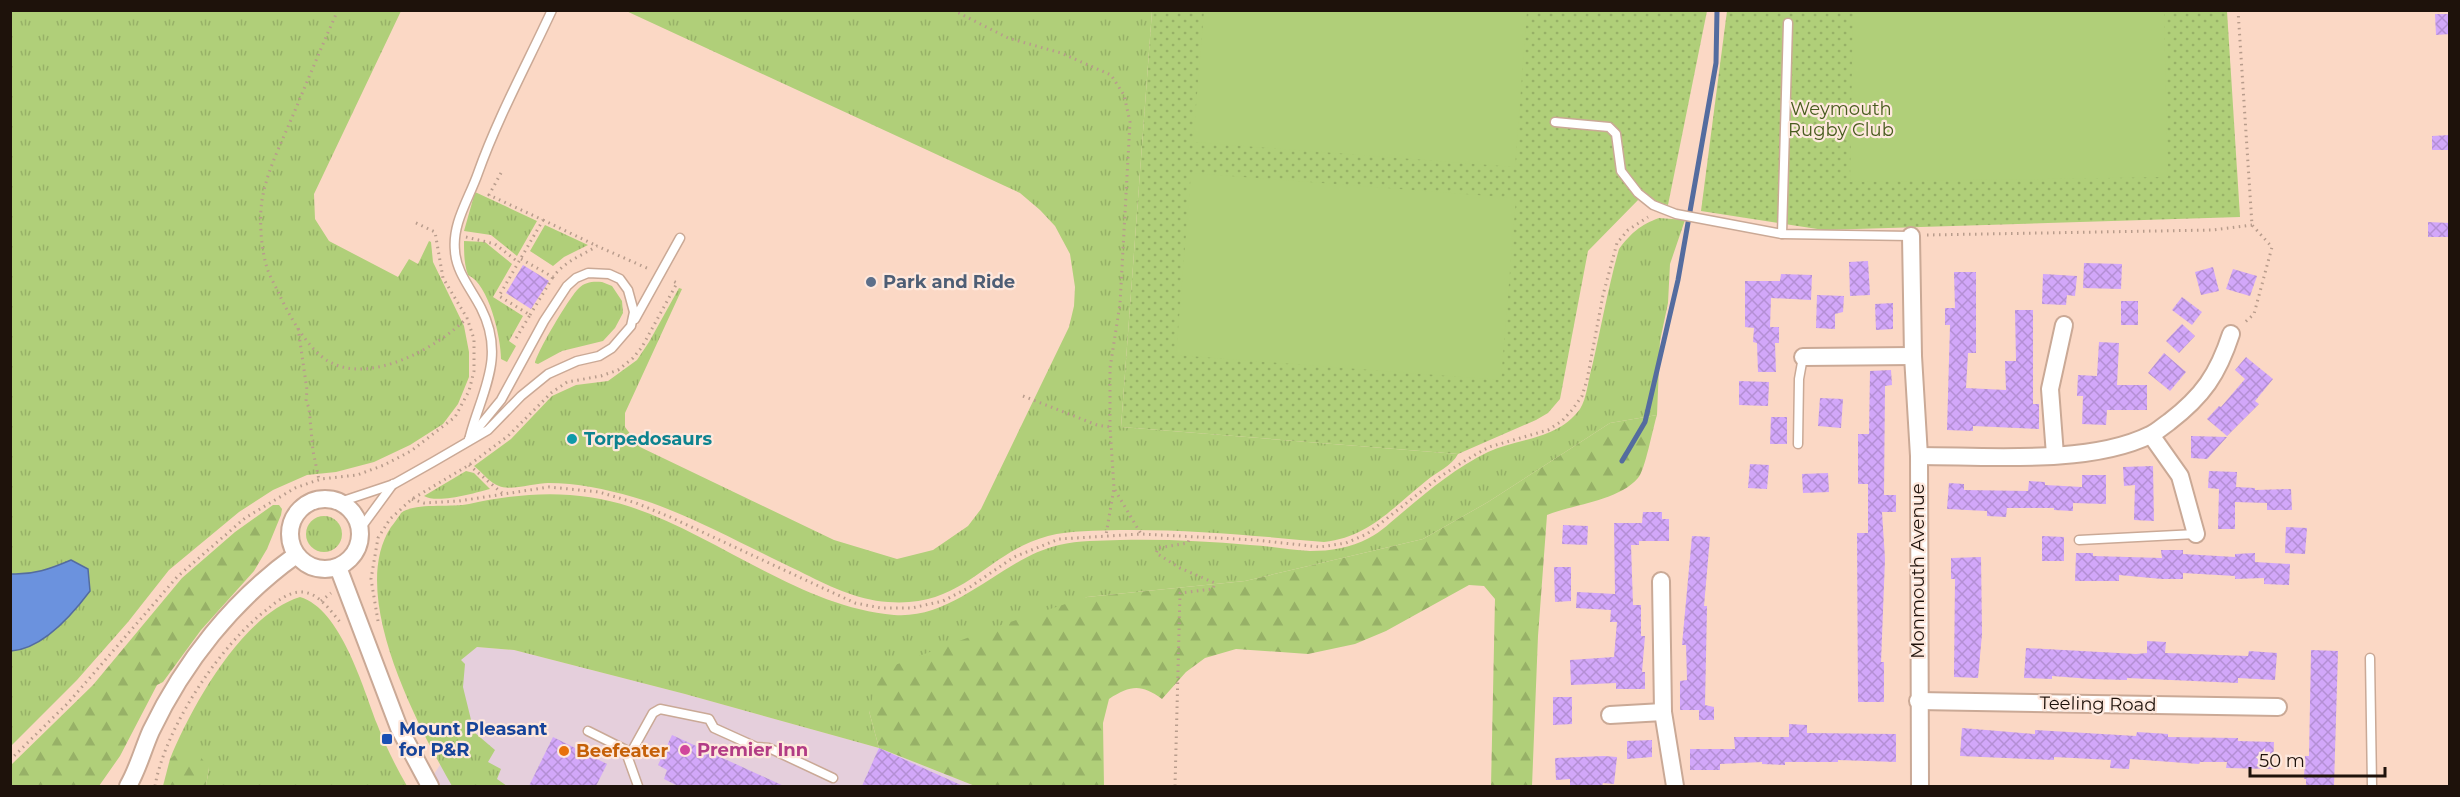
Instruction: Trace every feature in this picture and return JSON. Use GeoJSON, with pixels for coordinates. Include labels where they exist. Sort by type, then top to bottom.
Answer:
{"type":"FeatureCollection","features":[{"type":"Feature","properties":{"kind":"street","name":"Monmouth Avenue"},"geometry":{"type":"LineString","coordinates":[[1911,236],[1913,356],[1919,456],[1920,786]]}},
{"type":"Feature","properties":{"kind":"street"},"geometry":{"type":"LineString","coordinates":[[2055,455],[2050,389],[2064,325]]}},
{"type":"Feature","properties":{"kind":"street"},"geometry":{"type":"LineString","coordinates":[[1919,456],[2055,455],[2099,452],[2151,435],[2193,404],[2216,372],[2231,334]]}},
{"type":"Feature","properties":{"kind":"street"},"geometry":{"type":"LineString","coordinates":[[1803,357],[1913,356]]}},
{"type":"Feature","properties":{"kind":"street"},"geometry":{"type":"LineString","coordinates":[[2151,435],[2180,476],[2196,534]]}},
{"type":"Feature","properties":{"kind":"street"},"geometry":{"type":"LineString","coordinates":[[317,499],[340,502],[350,508],[360,529],[360,541],[356,552],[338,567],[327,570],[315,569],[304,564],[290,545],[291,522],[306,504],[317,499]]}},
{"type":"Feature","properties":{"kind":"street"},"geometry":{"type":"LineString","coordinates":[[130,786],[151,732],[197,652],[244,599],[275,570],[296,555]]}},
{"type":"Feature","properties":{"kind":"street"},"geometry":{"type":"LineString","coordinates":[[338,567],[399,728],[430,786]]}},
{"type":"Feature","properties":{"kind":"street"},"geometry":{"type":"LineString","coordinates":[[1662,581],[1663,712],[1676,786]]}},
{"type":"Feature","properties":{"kind":"street","name":"Teeling Road"},"geometry":{"type":"LineString","coordinates":[[1918,701],[2277,707]]}},
{"type":"Feature","properties":{"kind":"street"},"geometry":{"type":"LineString","coordinates":[[1610,715],[1663,712]]}},
{"type":"Feature","properties":{"kind":"lane"},"geometry":{"type":"LineString","coordinates":[[469,439],[475,416],[486,391],[492,359],[490,333],[483,312],[460,272],[454,252],[455,235],[481,163],[552,10]]}},
{"type":"Feature","properties":{"kind":"lane"},"geometry":{"type":"LineString","coordinates":[[1782,234],[1788,23]]}},
{"type":"Feature","properties":{"kind":"lane"},"geometry":{"type":"LineString","coordinates":[[1555,122],[1609,128],[1616,134],[1621,171],[1638,193],[1653,205],[1676,214],[1782,234],[1911,236]]}},
{"type":"Feature","properties":{"kind":"lane"},"geometry":{"type":"LineString","coordinates":[[340,502],[394,484],[488,430],[521,396],[548,374],[577,360],[599,356],[612,348],[631,326],[680,238]]}},
{"type":"Feature","properties":{"kind":"lane"},"geometry":{"type":"LineString","coordinates":[[469,439],[501,400],[544,321],[567,286],[576,278],[598,272],[620,279],[633,303],[631,326]]}},
{"type":"Feature","properties":{"kind":"lane"},"geometry":{"type":"LineString","coordinates":[[1798,444],[1803,357]]}},
{"type":"Feature","properties":{"kind":"lane"},"geometry":{"type":"LineString","coordinates":[[360,529],[394,484]]}},
{"type":"Feature","properties":{"kind":"lane"},"geometry":{"type":"LineString","coordinates":[[2079,540],[2196,534]]}},
{"type":"Feature","properties":{"kind":"lane"},"geometry":{"type":"LineString","coordinates":[[2370,658],[2372,786]]}},
{"type":"Feature","properties":{"kind":"lane"},"geometry":{"type":"LineString","coordinates":[[638,786],[628,758],[630,752],[652,713],[664,709],[709,719],[714,728],[756,747],[770,748],[833,778]]}},
{"type":"Feature","properties":{"kind":"lane"},"geometry":{"type":"LineString","coordinates":[[588,731],[630,752]]}},
{"type":"Feature","properties":{"kind":"path"},"geometry":{"type":"LineString","coordinates":[[338,10],[273,160],[262,200],[262,229],[267,268],[292,321],[318,353],[329,362],[350,368],[389,365],[434,345],[453,332],[467,318]]}},
{"type":"Feature","properties":{"kind":"path"},"geometry":{"type":"LineString","coordinates":[[953,10],[1008,38],[1061,53],[1102,70],[1111,75],[1124,95],[1130,122],[1120,304],[1110,368],[1110,427],[1114,488],[1106,535]]}},
{"type":"Feature","properties":{"kind":"path"},"geometry":{"type":"LineString","coordinates":[[2231,334],[2254,314],[2272,247],[2252,225],[2238,10]]}},
{"type":"Feature","properties":{"kind":"path"},"geometry":{"type":"LineString","coordinates":[[501,173],[489,195],[597,246]]}},
{"type":"Feature","properties":{"kind":"path"},"geometry":{"type":"LineString","coordinates":[[412,499],[424,503],[459,501],[549,487],[598,492],[636,503],[855,603],[881,608],[912,608],[943,601],[970,587],[1014,557],[1059,539],[1141,534],[1255,540],[1320,547],[1346,543],[1367,534],[1441,476],[1489,447],[1548,430],[1562,421],[1582,396],[1617,243],[1628,230],[1653,214],[1676,214]]}},
{"type":"Feature","properties":{"kind":"path"},"geometry":{"type":"LineString","coordinates":[[530,315],[499,296],[543,220]]}},
{"type":"Feature","properties":{"kind":"path"},"geometry":{"type":"LineString","coordinates":[[414,222],[435,232],[495,244],[519,263]]}},
{"type":"Feature","properties":{"kind":"path"},"geometry":{"type":"LineString","coordinates":[[1911,236],[2213,230],[2252,225]]}},
{"type":"Feature","properties":{"kind":"path"},"geometry":{"type":"LineString","coordinates":[[10,760],[68,704],[177,577],[244,519],[295,488],[319,480],[357,475],[384,465],[411,451],[455,417],[469,391],[474,371],[474,339],[467,318],[443,278],[435,232]]}},
{"type":"Feature","properties":{"kind":"path"},"geometry":{"type":"LineString","coordinates":[[371,579],[378,538],[390,519],[412,499],[469,465],[508,436],[551,393],[567,382],[601,376],[618,370],[633,358],[642,347],[677,283],[660,275]]}},
{"type":"Feature","properties":{"kind":"path"},"geometry":{"type":"LineString","coordinates":[[515,340],[553,277]]}},
{"type":"Feature","properties":{"kind":"path"},"geometry":{"type":"LineString","coordinates":[[298,328],[307,390],[306,401],[309,408],[313,451],[319,480]]}},
{"type":"Feature","properties":{"kind":"path"},"geometry":{"type":"LineString","coordinates":[[1023,396],[1097,425],[1110,427]]}},
{"type":"Feature","properties":{"kind":"path"},"geometry":{"type":"LineString","coordinates":[[469,465],[502,493]]}},
{"type":"Feature","properties":{"kind":"path"},"geometry":{"type":"LineString","coordinates":[[1114,488],[1141,534]]}},
{"type":"Feature","properties":{"kind":"path"},"geometry":{"type":"LineString","coordinates":[[1175,786],[1180,593],[1213,589],[1215,583],[1180,568],[1156,553],[1158,548],[1188,543],[1190,537]]}},
{"type":"Feature","properties":{"kind":"path"},"geometry":{"type":"LineString","coordinates":[[155,786],[168,744],[196,693],[230,644],[255,618],[281,599],[300,592],[312,594],[321,601],[342,625]]}},
{"type":"Feature","properties":{"kind":"shaded area"},"geometry":{"type":"Polygon","coordinates":[[[477,647],[514,650],[685,694],[879,748],[975,786],[426,786],[444,759],[460,660],[477,647]]]}},
{"type":"Feature","properties":{"kind":"green space"},"geometry":{"type":"Polygon","coordinates":[[[624,10],[1152,11],[1121,427],[1458,454],[1448,465],[1379,520],[1367,528],[1340,539],[1324,542],[1222,533],[1146,530],[1066,533],[1048,536],[1026,544],[955,588],[936,597],[914,602],[876,601],[842,591],[695,521],[633,497],[570,484],[548,483],[509,488],[496,485],[474,466],[511,439],[552,396],[576,385],[608,381],[637,360],[679,288],[682,289],[625,413],[625,427],[640,447],[834,540],[897,559],[933,550],[968,526],[981,509],[1069,327],[1074,306],[1075,287],[1070,254],[1055,226],[1020,193],[624,10]]]}},
{"type":"Feature","properties":{"kind":"green space"},"geometry":{"type":"Polygon","coordinates":[[[11,11],[401,11],[314,194],[315,219],[329,241],[398,277],[409,259],[418,264],[429,241],[431,242],[433,262],[464,326],[469,352],[469,377],[458,404],[443,424],[410,445],[374,462],[336,472],[307,475],[273,490],[239,512],[169,570],[128,622],[77,680],[11,746],[11,11]]]}},
{"type":"Feature","properties":{"kind":"green space"},"geometry":{"type":"Polygon","coordinates":[[[1152,11],[1707,11],[1668,205],[1640,198],[1588,251],[1560,399],[1548,413],[1458,454],[1121,427],[1152,11]]]}},
{"type":"Feature","properties":{"kind":"green space"},"geometry":{"type":"Polygon","coordinates":[[[1204,11],[1527,11],[1515,167],[1193,142],[1204,11]]]}},
{"type":"Feature","properties":{"kind":"green space","name":"Weymouth Rugby Club"},"geometry":{"type":"Polygon","coordinates":[[[1727,11],[2227,11],[2240,217],[1824,230],[1701,211],[1727,11]]]}},
{"type":"Feature","properties":{"kind":"green space"},"geometry":{"type":"Polygon","coordinates":[[[1853,11],[2164,11],[2168,177],[1850,182],[1853,11]]]}},
{"type":"Feature","properties":{"kind":"green space"},"geometry":{"type":"Polygon","coordinates":[[[1191,173],[1516,198],[1501,380],[1176,355],[1191,173]]]}},
{"type":"Feature","properties":{"kind":"green space"},"geometry":{"type":"Polygon","coordinates":[[[475,192],[537,221],[517,256],[491,235],[464,231],[475,192]]]}},
{"type":"Feature","properties":{"kind":"green space"},"geometry":{"type":"Polygon","coordinates":[[[1659,218],[1685,220],[1670,264],[1668,303],[1660,341],[1657,415],[1610,423],[1488,502],[1423,539],[1245,581],[1087,597],[869,711],[879,748],[685,694],[514,650],[477,647],[461,660],[465,664],[463,687],[474,732],[495,750],[488,762],[501,769],[497,779],[507,786],[452,786],[422,730],[392,659],[382,623],[377,587],[380,555],[391,527],[401,513],[424,506],[461,505],[510,497],[550,494],[611,501],[631,507],[696,535],[760,569],[826,599],[860,609],[894,615],[917,614],[938,608],[1018,562],[1038,552],[1067,543],[1169,540],[1310,551],[1348,547],[1378,533],[1433,487],[1477,458],[1500,447],[1549,433],[1571,419],[1580,409],[1586,394],[1619,249],[1636,230],[1659,218]]]}},
{"type":"Feature","properties":{"kind":"green space"},"geometry":{"type":"Polygon","coordinates":[[[545,225],[588,245],[564,257],[553,266],[530,251],[545,225]]]}},
{"type":"Feature","properties":{"kind":"green space"},"geometry":{"type":"Polygon","coordinates":[[[464,241],[485,242],[512,264],[493,297],[523,316],[509,341],[516,346],[507,362],[501,359],[499,338],[488,300],[475,280],[468,275],[464,241]]]}},
{"type":"Feature","properties":{"kind":"green space"},"geometry":{"type":"Polygon","coordinates":[[[602,282],[612,286],[622,301],[623,313],[615,328],[603,341],[562,351],[538,364],[535,363],[547,337],[575,293],[587,283],[602,282]]]}},
{"type":"Feature","properties":{"kind":"green space"},"geometry":{"type":"Polygon","coordinates":[[[1657,415],[1638,478],[1629,486],[1608,497],[1547,515],[1538,636],[1532,786],[1491,786],[1495,599],[1484,586],[1469,585],[1386,631],[1355,644],[1308,654],[1236,649],[1205,658],[1186,672],[1162,699],[1148,691],[1136,688],[1117,694],[1109,699],[1103,723],[1104,786],[975,786],[879,748],[869,711],[879,671],[1007,623],[1087,597],[1245,581],[1423,539],[1488,502],[1610,423],[1657,415]]]}},
{"type":"Feature","properties":{"kind":"green space"},"geometry":{"type":"Polygon","coordinates":[[[466,471],[474,473],[490,489],[438,499],[424,496],[466,471]]]}},
{"type":"Feature","properties":{"kind":"green space"},"geometry":{"type":"Polygon","coordinates":[[[273,505],[279,505],[282,509],[281,515],[267,549],[254,571],[201,630],[163,682],[157,685],[120,756],[99,786],[11,786],[11,765],[93,685],[182,578],[235,532],[273,505]]]}},
{"type":"Feature","properties":{"kind":"green space"},"geometry":{"type":"Polygon","coordinates":[[[324,516],[337,521],[342,534],[337,547],[324,552],[311,547],[306,534],[311,521],[324,516]]]}},
{"type":"Feature","properties":{"kind":"green space"},"geometry":{"type":"Polygon","coordinates":[[[300,597],[315,604],[339,633],[357,671],[384,740],[407,786],[206,786],[209,768],[170,759],[205,689],[239,642],[259,622],[279,607],[300,597]]]}},
{"type":"Feature","properties":{"kind":"green space"},"geometry":{"type":"Polygon","coordinates":[[[183,749],[196,751],[209,768],[206,786],[163,786],[170,759],[183,749]]]}},
{"type":"Feature","properties":{"kind":"water"},"geometry":{"type":"Polygon","coordinates":[[[71,560],[88,569],[90,591],[56,629],[34,644],[11,651],[11,574],[41,571],[71,560]]]}},
{"type":"Feature","properties":{"kind":"building"},"geometry":{"type":"Polygon","coordinates":[[[2435,14],[2450,14],[2450,34],[2436,35],[2435,14]]]}},
{"type":"Feature","properties":{"kind":"building"},"geometry":{"type":"Polygon","coordinates":[[[2450,135],[2450,150],[2432,150],[2432,136],[2450,135]]]}},
{"type":"Feature","properties":{"kind":"building"},"geometry":{"type":"Polygon","coordinates":[[[2428,222],[2450,223],[2450,237],[2428,237],[2428,222]]]}},
{"type":"Feature","properties":{"kind":"building"},"geometry":{"type":"Polygon","coordinates":[[[1868,261],[1870,295],[1850,296],[1849,262],[1868,261]]]}},
{"type":"Feature","properties":{"kind":"building"},"geometry":{"type":"Polygon","coordinates":[[[2084,263],[2122,264],[2121,289],[2083,288],[2084,263]]]}},
{"type":"Feature","properties":{"kind":"building"},"geometry":{"type":"Polygon","coordinates":[[[523,265],[549,281],[531,309],[506,293],[523,265]]]}},
{"type":"Feature","properties":{"kind":"building"},"geometry":{"type":"Polygon","coordinates":[[[2213,267],[2219,291],[2201,295],[2195,272],[2213,267]]]}},
{"type":"Feature","properties":{"kind":"building"},"geometry":{"type":"Polygon","coordinates":[[[2233,269],[2257,276],[2250,296],[2226,289],[2233,269]]]}},
{"type":"Feature","properties":{"kind":"building"},"geometry":{"type":"Polygon","coordinates":[[[1954,272],[1976,272],[1976,353],[1968,353],[1966,388],[2006,390],[2005,361],[2016,361],[2015,310],[2033,310],[2033,404],[2039,404],[2039,429],[1973,426],[1973,431],[1947,430],[1950,325],[1945,325],[1945,308],[1955,308],[1954,272]]]}},
{"type":"Feature","properties":{"kind":"building"},"geometry":{"type":"Polygon","coordinates":[[[1781,274],[1812,275],[1811,300],[1771,298],[1770,327],[1779,327],[1779,343],[1775,343],[1776,372],[1758,372],[1757,343],[1753,342],[1754,328],[1745,327],[1745,281],[1780,281],[1781,274]]]}},
{"type":"Feature","properties":{"kind":"building"},"geometry":{"type":"Polygon","coordinates":[[[2043,274],[2077,276],[2075,296],[2067,295],[2066,305],[2042,304],[2043,274]]]}},
{"type":"Feature","properties":{"kind":"building"},"geometry":{"type":"Polygon","coordinates":[[[1817,295],[1844,296],[1843,312],[1835,314],[1835,329],[1816,328],[1817,295]]]}},
{"type":"Feature","properties":{"kind":"building"},"geometry":{"type":"Polygon","coordinates":[[[2182,297],[2202,312],[2192,325],[2172,310],[2182,297]]]}},
{"type":"Feature","properties":{"kind":"building"},"geometry":{"type":"Polygon","coordinates":[[[2121,301],[2138,301],[2138,325],[2121,325],[2121,301]]]}},
{"type":"Feature","properties":{"kind":"building"},"geometry":{"type":"Polygon","coordinates":[[[1893,303],[1893,329],[1876,330],[1875,304],[1893,303]]]}},
{"type":"Feature","properties":{"kind":"building"},"geometry":{"type":"Polygon","coordinates":[[[2182,324],[2195,336],[2179,353],[2166,341],[2182,324]]]}},
{"type":"Feature","properties":{"kind":"building"},"geometry":{"type":"Polygon","coordinates":[[[2099,342],[2119,343],[2117,385],[2147,385],[2147,410],[2107,410],[2106,425],[2082,424],[2083,396],[2077,396],[2078,375],[2097,376],[2099,342]]]}},
{"type":"Feature","properties":{"kind":"building"},"geometry":{"type":"Polygon","coordinates":[[[2164,353],[2186,372],[2170,391],[2148,373],[2164,353]]]}},
{"type":"Feature","properties":{"kind":"building"},"geometry":{"type":"Polygon","coordinates":[[[2246,357],[2273,379],[2255,401],[2259,404],[2227,436],[2207,419],[2219,406],[2221,407],[2245,379],[2235,370],[2246,357]]]}},
{"type":"Feature","properties":{"kind":"building"},"geometry":{"type":"Polygon","coordinates":[[[1891,370],[1892,385],[1885,386],[1884,495],[1896,495],[1896,512],[1882,512],[1885,559],[1881,662],[1884,662],[1884,702],[1858,702],[1857,533],[1868,533],[1868,484],[1858,484],[1858,434],[1869,434],[1870,371],[1891,370]]]}},
{"type":"Feature","properties":{"kind":"building"},"geometry":{"type":"Polygon","coordinates":[[[1739,381],[1769,382],[1768,406],[1739,405],[1739,381]]]}},
{"type":"Feature","properties":{"kind":"building"},"geometry":{"type":"Polygon","coordinates":[[[1820,398],[1843,399],[1841,428],[1818,426],[1820,398]]]}},
{"type":"Feature","properties":{"kind":"building"},"geometry":{"type":"Polygon","coordinates":[[[1771,417],[1787,417],[1787,444],[1770,444],[1771,417]]]}},
{"type":"Feature","properties":{"kind":"building"},"geometry":{"type":"Polygon","coordinates":[[[2191,436],[2227,437],[2207,459],[2191,458],[2191,436]]]}},
{"type":"Feature","properties":{"kind":"building"},"geometry":{"type":"Polygon","coordinates":[[[1750,464],[1769,465],[1767,489],[1748,488],[1750,464]]]}},
{"type":"Feature","properties":{"kind":"building"},"geometry":{"type":"Polygon","coordinates":[[[2153,466],[2154,521],[2134,520],[2135,485],[2124,486],[2123,467],[2153,466]]]}},
{"type":"Feature","properties":{"kind":"building"},"geometry":{"type":"Polygon","coordinates":[[[2209,471],[2237,472],[2236,487],[2255,488],[2255,490],[2291,489],[2292,510],[2267,510],[2267,503],[2235,502],[2235,529],[2218,529],[2219,489],[2208,488],[2209,471]]]}},
{"type":"Feature","properties":{"kind":"building"},"geometry":{"type":"Polygon","coordinates":[[[1828,473],[1829,492],[1803,493],[1802,474],[1828,473]]]}},
{"type":"Feature","properties":{"kind":"building"},"geometry":{"type":"Polygon","coordinates":[[[2082,475],[2106,475],[2106,504],[2073,503],[2073,511],[2054,510],[2054,508],[2007,508],[2006,517],[1987,516],[1987,511],[1947,509],[1949,483],[1964,484],[1964,490],[2028,491],[2029,481],[2045,482],[2045,485],[2082,487],[2082,475]]]}},
{"type":"Feature","properties":{"kind":"building"},"geometry":{"type":"Polygon","coordinates":[[[1643,512],[1662,512],[1662,519],[1669,519],[1669,541],[1639,541],[1639,545],[1631,545],[1633,605],[1641,605],[1641,636],[1645,636],[1642,672],[1645,672],[1645,689],[1616,689],[1616,683],[1571,685],[1570,660],[1614,657],[1617,622],[1610,622],[1611,610],[1576,608],[1577,592],[1615,594],[1614,523],[1642,523],[1643,512]]]}},
{"type":"Feature","properties":{"kind":"building"},"geometry":{"type":"Polygon","coordinates":[[[1563,525],[1588,526],[1587,545],[1562,544],[1563,525]]]}},
{"type":"Feature","properties":{"kind":"building"},"geometry":{"type":"Polygon","coordinates":[[[2286,527],[2307,528],[2305,554],[2285,553],[2286,527]]]}},
{"type":"Feature","properties":{"kind":"building"},"geometry":{"type":"Polygon","coordinates":[[[1692,536],[1710,537],[1704,606],[1707,606],[1705,705],[1714,707],[1714,720],[1699,720],[1699,710],[1680,710],[1680,681],[1687,680],[1686,645],[1682,645],[1692,536]]]}},
{"type":"Feature","properties":{"kind":"building"},"geometry":{"type":"Polygon","coordinates":[[[2042,536],[2064,537],[2064,561],[2042,561],[2042,536]]]}},
{"type":"Feature","properties":{"kind":"building"},"geometry":{"type":"Polygon","coordinates":[[[2161,550],[2183,550],[2183,554],[2235,557],[2235,554],[2255,553],[2255,562],[2290,564],[2289,585],[2264,584],[2264,578],[2235,579],[2235,576],[2183,573],[2183,579],[2119,575],[2119,581],[2075,581],[2076,553],[2093,553],[2093,556],[2162,558],[2161,550]]]}},
{"type":"Feature","properties":{"kind":"building"},"geometry":{"type":"Polygon","coordinates":[[[1981,557],[1982,634],[1978,678],[1954,677],[1955,579],[1951,579],[1951,558],[1981,557]]]}},
{"type":"Feature","properties":{"kind":"building"},"geometry":{"type":"Polygon","coordinates":[[[1554,567],[1571,567],[1571,601],[1555,602],[1554,567]]]}},
{"type":"Feature","properties":{"kind":"building"},"geometry":{"type":"Polygon","coordinates":[[[2147,641],[2166,642],[2165,653],[2248,656],[2249,651],[2277,653],[2275,680],[2238,678],[2238,683],[2052,676],[2052,679],[2024,678],[2026,648],[2136,654],[2147,653],[2147,641]]]}},
{"type":"Feature","properties":{"kind":"building"},"geometry":{"type":"Polygon","coordinates":[[[2311,650],[2338,651],[2334,786],[2306,786],[2306,779],[2304,779],[2305,756],[2309,756],[2311,650]]]}},
{"type":"Feature","properties":{"kind":"building"},"geometry":{"type":"Polygon","coordinates":[[[1553,697],[1572,697],[1572,724],[1553,725],[1553,697]]]}},
{"type":"Feature","properties":{"kind":"building"},"geometry":{"type":"Polygon","coordinates":[[[1789,724],[1807,725],[1807,733],[1896,734],[1896,762],[1838,760],[1838,762],[1785,762],[1785,765],[1762,764],[1762,762],[1720,764],[1720,770],[1690,770],[1690,749],[1735,749],[1734,737],[1789,737],[1789,724]]]}},
{"type":"Feature","properties":{"kind":"building"},"geometry":{"type":"Polygon","coordinates":[[[1962,728],[2035,734],[2035,730],[2136,736],[2137,732],[2168,734],[2168,737],[2238,738],[2238,741],[2274,742],[2273,769],[2226,768],[2227,762],[2200,762],[2199,764],[2130,759],[2129,769],[2110,768],[2111,760],[1960,756],[1962,728]]]}},
{"type":"Feature","properties":{"kind":"building","name":"Premier Inn"},"geometry":{"type":"Polygon","coordinates":[[[672,735],[784,786],[678,786],[664,779],[667,770],[658,765],[672,735]]]}},
{"type":"Feature","properties":{"kind":"building","name":"Beefeater"},"geometry":{"type":"Polygon","coordinates":[[[553,737],[607,764],[596,786],[529,786],[553,737]]]}},
{"type":"Feature","properties":{"kind":"building"},"geometry":{"type":"Polygon","coordinates":[[[1652,740],[1652,757],[1627,759],[1627,741],[1652,740]]]}},
{"type":"Feature","properties":{"kind":"building"},"geometry":{"type":"Polygon","coordinates":[[[879,748],[963,786],[862,786],[879,748]]]}},
{"type":"Feature","properties":{"kind":"building"},"geometry":{"type":"Polygon","coordinates":[[[1617,757],[1614,784],[1570,786],[1570,779],[1556,780],[1555,758],[1617,757]]]}},
{"type":"Feature","properties":{"kind":"waterway"},"geometry":{"type":"LineString","coordinates":[[1622,461],[1645,422],[1678,280],[1716,63],[1717,10]]}},
{"type":"Feature","properties":{"kind":"place","name":"Park and Ride"},"geometry":{"type":"Point","coordinates":[871,282]}},
{"type":"Feature","properties":{"kind":"place","name":"Torpedosaurs"},"geometry":{"type":"Point","coordinates":[572,439]}},
{"type":"Feature","properties":{"kind":"place","name":"Mount Pleasant for P&R"},"geometry":{"type":"Point","coordinates":[387,739]}},
{"type":"Feature","properties":{"kind":"place","name":"Premier Inn"},"geometry":{"type":"Point","coordinates":[685,750]}},
{"type":"Feature","properties":{"kind":"place","name":"Beefeater"},"geometry":{"type":"Point","coordinates":[564,751]}}]}
